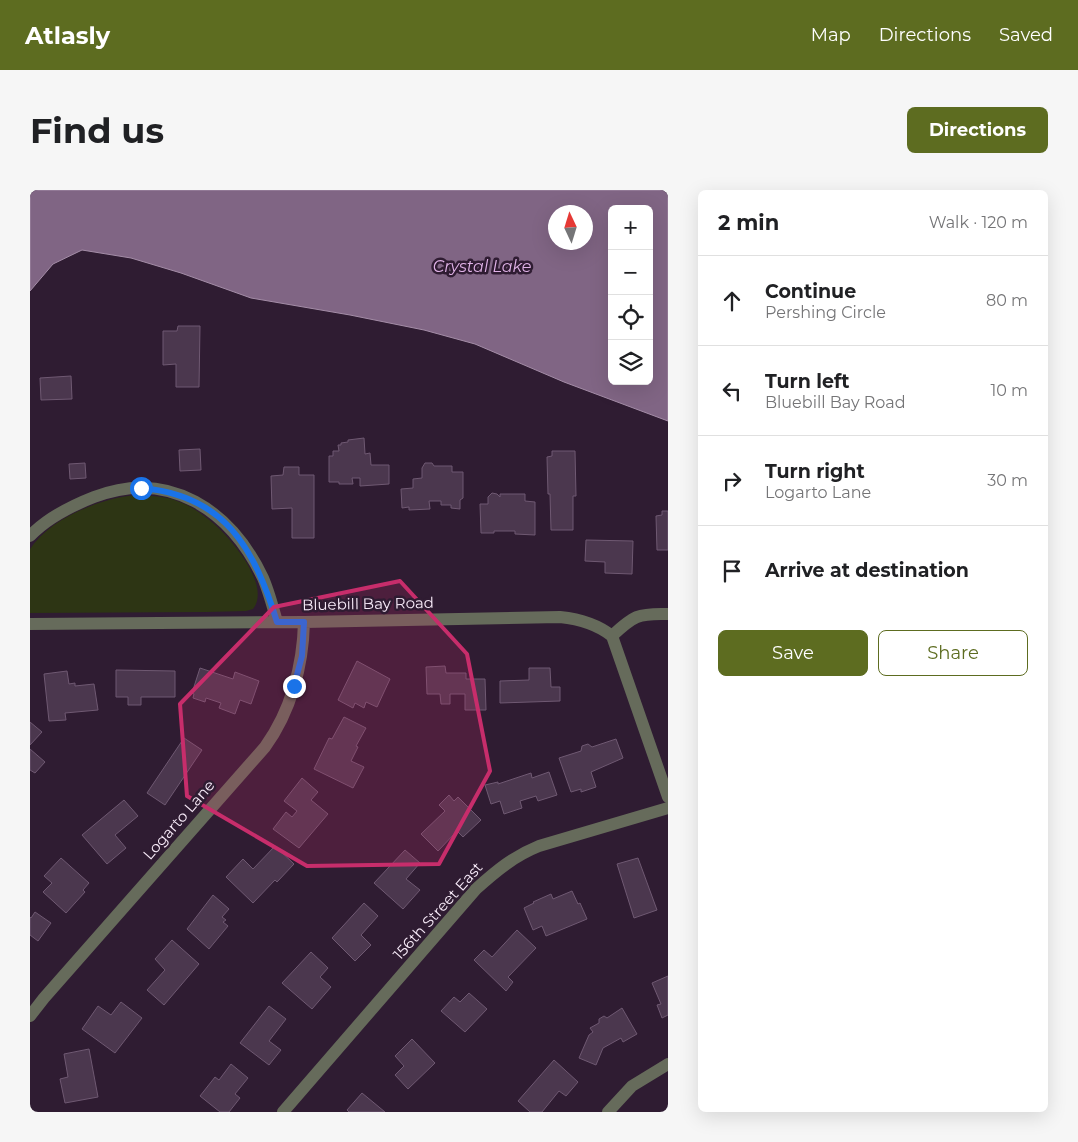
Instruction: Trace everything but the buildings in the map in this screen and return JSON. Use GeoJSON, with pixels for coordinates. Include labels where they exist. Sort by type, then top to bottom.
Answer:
{"type":"FeatureCollection","features":[{"type":"Feature","properties":{"kind":"street"},"geometry":{"type":"LineString","coordinates":[[30,536],[50,519],[79,503],[100,495],[141,488],[177,494],[210,510],[238,536],[263,579],[277,622]]}},
{"type":"Feature","properties":{"kind":"street"},"geometry":{"type":"LineString","coordinates":[[668,614],[641,615],[629,620],[612,636],[668,797]]}},
{"type":"Feature","properties":{"kind":"street","name":"Bluebill Bay Road"},"geometry":{"type":"LineString","coordinates":[[30,624],[304,622],[560,617],[590,623],[605,630],[612,636]]}},
{"type":"Feature","properties":{"kind":"street","name":"Logarto Lane"},"geometry":{"type":"LineString","coordinates":[[30,1016],[274,734],[299,671],[304,637],[304,622]]}},
{"type":"Feature","properties":{"kind":"street","name":"156th Street East"},"geometry":{"type":"LineString","coordinates":[[283,1112],[476,889],[508,862],[523,852],[539,846],[668,808]]}},
{"type":"Feature","properties":{"kind":"street"},"geometry":{"type":"LineString","coordinates":[[608,1112],[632,1086],[653,1071],[668,1064]]}},
{"type":"Feature","properties":{"kind":"highlighted area"},"geometry":{"type":"Polygon","coordinates":[[[400,581],[467,654],[490,771],[439,864],[307,866],[187,796],[180,704],[274,607],[400,581]]]}},
{"type":"Feature","properties":{"kind":"green space"},"geometry":{"type":"Polygon","coordinates":[[[138,495],[172,499],[195,509],[213,523],[234,545],[252,572],[257,586],[257,598],[253,609],[246,611],[207,612],[30,613],[30,549],[39,538],[50,528],[78,511],[109,500],[138,495]]]}},
{"type":"Feature","properties":{"kind":"water","name":"Crystal Lake"},"geometry":{"type":"Polygon","coordinates":[[[30,190],[668,190],[668,421],[564,382],[475,344],[424,330],[251,298],[181,273],[131,258],[82,250],[53,264],[30,291],[30,190]]]}},
{"type":"Feature","properties":{"kind":"route"},"geometry":{"type":"LineString","coordinates":[[141,488],[177,494],[199,503],[210,510],[238,536],[263,579],[277,622],[304,622],[302,656],[294,686]]}}]}
